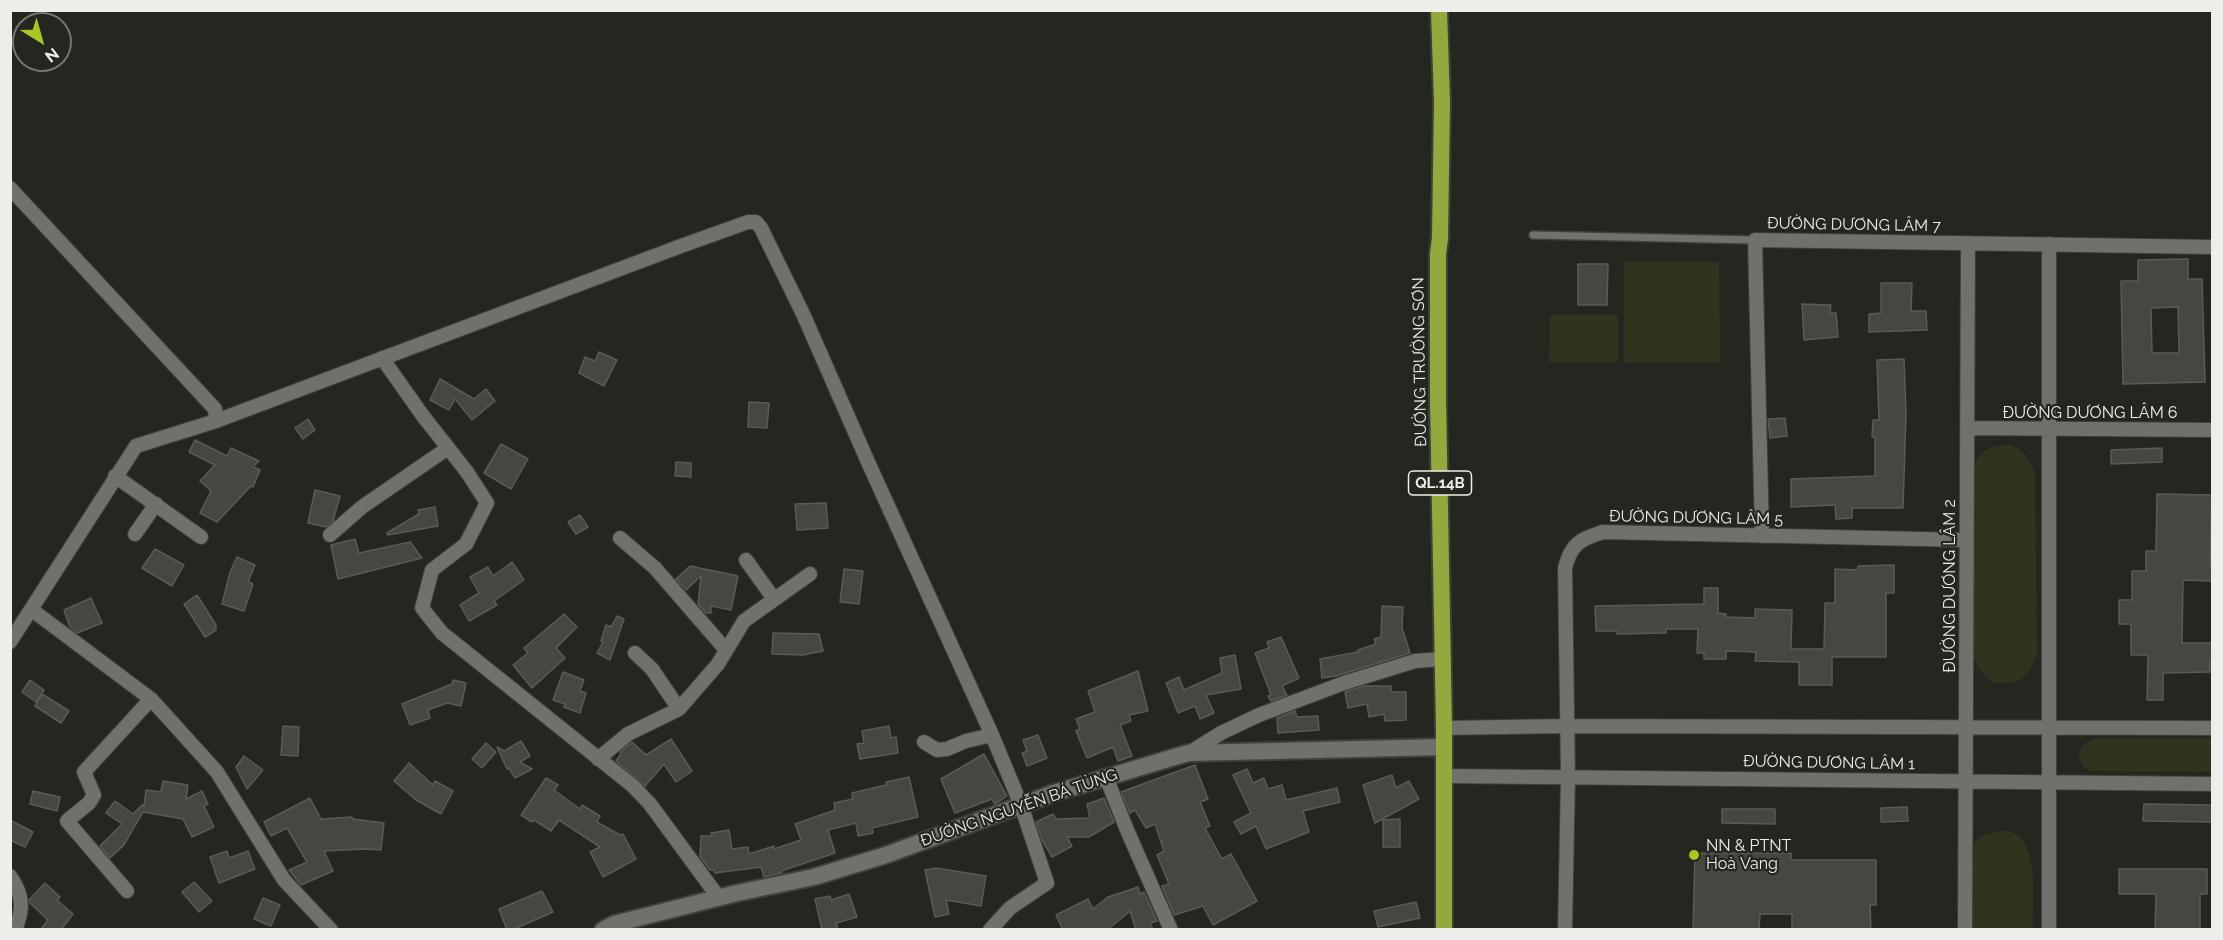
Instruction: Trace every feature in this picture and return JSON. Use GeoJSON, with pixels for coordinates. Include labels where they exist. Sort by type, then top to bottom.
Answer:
{"type":"FeatureCollection","features":[{"type":"Feature","properties":{"kind":"highway","name":"ĐƯỜNG TRƯỜNG SƠN"},"geometry":{"type":"LineString","coordinates":[[1438,10],[1442,102],[1438,254],[1438,399],[1444,728],[1444,930]]}},
{"type":"Feature","properties":{"kind":"main road","name":"ĐƯỜNG NGUYỄN BÁ TÙNG"},"geometry":{"type":"LineString","coordinates":[[603,930],[614,924],[814,877],[876,859],[1021,805],[1188,753],[1444,747]]}},
{"type":"Feature","properties":{"kind":"street"},"geometry":{"type":"LineString","coordinates":[[10,188],[215,409],[216,421]]}},
{"type":"Feature","properties":{"kind":"street"},"geometry":{"type":"LineString","coordinates":[[10,642],[136,446],[216,421],[681,246],[748,222],[756,222],[804,316],[863,452],[992,735],[1021,805],[1047,883],[1010,908],[990,930]]}},
{"type":"Feature","properties":{"kind":"street","name":"ĐƯỜNG DƯƠNG LÂM 7"},"geometry":{"type":"LineString","coordinates":[[1762,536],[1755,240],[2212,247]]}},
{"type":"Feature","properties":{"kind":"street","name":"ĐƯỜNG DƯƠNG LÂM 2"},"geometry":{"type":"LineString","coordinates":[[1965,930],[1968,243]]}},
{"type":"Feature","properties":{"kind":"street"},"geometry":{"type":"LineString","coordinates":[[2049,244],[2049,930]]}},
{"type":"Feature","properties":{"kind":"street"},"geometry":{"type":"LineString","coordinates":[[382,358],[467,472],[487,503],[466,544],[432,570],[422,608],[442,633],[633,786],[650,804],[719,898]]}},
{"type":"Feature","properties":{"kind":"street","name":"ĐƯỜNG DƯƠNG LÂM 6"},"geometry":{"type":"LineString","coordinates":[[1967,428],[2212,430]]}},
{"type":"Feature","properties":{"kind":"street"},"geometry":{"type":"LineString","coordinates":[[330,535],[362,507],[448,448]]}},
{"type":"Feature","properties":{"kind":"street"},"geometry":{"type":"LineString","coordinates":[[115,476],[201,537]]}},
{"type":"Feature","properties":{"kind":"street"},"geometry":{"type":"LineString","coordinates":[[135,534],[156,504]]}},
{"type":"Feature","properties":{"kind":"street","name":"ĐƯỜNG DƯƠNG LÂM 5"},"geometry":{"type":"LineString","coordinates":[[1565,930],[1568,777],[1565,568],[1569,552],[1583,538],[1603,532],[1966,540]]}},
{"type":"Feature","properties":{"kind":"street"},"geometry":{"type":"LineString","coordinates":[[620,538],[655,568],[726,650]]}},
{"type":"Feature","properties":{"kind":"street"},"geometry":{"type":"LineString","coordinates":[[746,560],[774,600]]}},
{"type":"Feature","properties":{"kind":"street"},"geometry":{"type":"LineString","coordinates":[[598,759],[628,734],[680,710],[699,688],[744,621],[810,574]]}},
{"type":"Feature","properties":{"kind":"street"},"geometry":{"type":"LineString","coordinates":[[32,610],[151,699],[217,772],[284,880],[331,930]]}},
{"type":"Feature","properties":{"kind":"street"},"geometry":{"type":"LineString","coordinates":[[635,653],[652,669],[680,710]]}},
{"type":"Feature","properties":{"kind":"street"},"geometry":{"type":"LineString","coordinates":[[1188,753],[1221,733],[1259,715],[1344,683],[1415,661],[1443,658]]}},
{"type":"Feature","properties":{"kind":"street"},"geometry":{"type":"LineString","coordinates":[[127,891],[67,821],[89,803],[94,795],[84,772],[151,699]]}},
{"type":"Feature","properties":{"kind":"street"},"geometry":{"type":"LineString","coordinates":[[1444,728],[1566,726],[2212,728]]}},
{"type":"Feature","properties":{"kind":"street"},"geometry":{"type":"LineString","coordinates":[[924,742],[937,750],[947,749],[966,741],[992,735]]}},
{"type":"Feature","properties":{"kind":"street","name":"ĐƯỜNG DƯƠNG LÂM 1"},"geometry":{"type":"LineString","coordinates":[[1444,776],[2212,784]]}},
{"type":"Feature","properties":{"kind":"street"},"geometry":{"type":"LineString","coordinates":[[1106,777],[1126,830],[1171,930]]}},
{"type":"Feature","properties":{"kind":"street"},"geometry":{"type":"LineString","coordinates":[[10,876],[18,887],[22,904],[15,930]]}},
{"type":"Feature","properties":{"kind":"lane"},"geometry":{"type":"LineString","coordinates":[[1533,235],[1755,240]]}},
{"type":"Feature","properties":{"kind":"green space"},"geometry":{"type":"Polygon","coordinates":[[[1624,262],[1719,262],[1720,362],[1624,363],[1624,262]]]}},
{"type":"Feature","properties":{"kind":"green space"},"geometry":{"type":"Polygon","coordinates":[[[1550,315],[1618,315],[1618,362],[1549,362],[1550,315]]]}},
{"type":"Feature","properties":{"kind":"green space"},"geometry":{"type":"Polygon","coordinates":[[[2009,444],[2019,449],[2031,464],[2035,474],[2037,655],[2025,676],[2015,681],[1998,683],[1986,678],[1973,656],[1972,479],[1976,462],[1982,452],[1992,447],[2009,444]]]}},
{"type":"Feature","properties":{"kind":"green space"},"geometry":{"type":"Polygon","coordinates":[[[2212,738],[2212,772],[2089,771],[2082,765],[2078,754],[2081,749],[2090,740],[2212,738]]]}},
{"type":"Feature","properties":{"kind":"green space"},"geometry":{"type":"Polygon","coordinates":[[[2005,830],[2019,836],[2029,855],[2033,880],[2033,929],[1968,930],[1970,850],[1980,837],[2005,830]]]}},
{"type":"Feature","properties":{"kind":"building"},"geometry":{"type":"Polygon","coordinates":[[[2188,259],[2188,279],[2202,279],[2205,382],[2123,384],[2121,281],[2138,281],[2138,260],[2188,259]],[[2178,307],[2151,308],[2152,353],[2179,353],[2178,307]]]}},
{"type":"Feature","properties":{"kind":"building"},"geometry":{"type":"Polygon","coordinates":[[[1578,264],[1608,264],[1607,305],[1578,305],[1578,264]]]}},
{"type":"Feature","properties":{"kind":"building"},"geometry":{"type":"Polygon","coordinates":[[[1881,283],[1912,283],[1911,311],[1926,311],[1927,330],[1869,332],[1869,314],[1881,313],[1881,283]]]}},
{"type":"Feature","properties":{"kind":"building"},"geometry":{"type":"Polygon","coordinates":[[[1802,304],[1831,305],[1830,313],[1836,313],[1838,337],[1804,340],[1802,304]]]}},
{"type":"Feature","properties":{"kind":"building"},"geometry":{"type":"Polygon","coordinates":[[[599,352],[617,360],[604,386],[579,373],[585,357],[595,361],[599,352]]]}},
{"type":"Feature","properties":{"kind":"building"},"geometry":{"type":"Polygon","coordinates":[[[1904,359],[1906,413],[1903,508],[1852,508],[1852,518],[1836,519],[1835,505],[1791,507],[1791,479],[1875,476],[1875,437],[1872,437],[1873,420],[1879,420],[1877,360],[1904,359]]]}},
{"type":"Feature","properties":{"kind":"building"},"geometry":{"type":"Polygon","coordinates":[[[440,379],[474,399],[486,389],[495,401],[472,420],[455,399],[449,410],[430,400],[440,379]]]}},
{"type":"Feature","properties":{"kind":"building"},"geometry":{"type":"Polygon","coordinates":[[[749,402],[769,403],[767,428],[748,427],[749,402]]]}},
{"type":"Feature","properties":{"kind":"building"},"geometry":{"type":"Polygon","coordinates":[[[1785,418],[1787,436],[1770,438],[1768,419],[1785,418]]]}},
{"type":"Feature","properties":{"kind":"building"},"geometry":{"type":"Polygon","coordinates":[[[308,419],[315,430],[303,439],[295,428],[308,419]]]}},
{"type":"Feature","properties":{"kind":"building"},"geometry":{"type":"Polygon","coordinates":[[[195,440],[227,456],[231,448],[259,461],[253,467],[260,470],[253,487],[251,486],[217,522],[200,513],[211,491],[200,481],[215,465],[189,452],[195,440]]]}},
{"type":"Feature","properties":{"kind":"building"},"geometry":{"type":"Polygon","coordinates":[[[501,444],[528,459],[511,489],[484,473],[501,444]]]}},
{"type":"Feature","properties":{"kind":"building"},"geometry":{"type":"Polygon","coordinates":[[[2162,448],[2162,462],[2111,464],[2111,450],[2162,448]]]}},
{"type":"Feature","properties":{"kind":"building"},"geometry":{"type":"Polygon","coordinates":[[[676,462],[691,463],[691,477],[675,476],[676,462]]]}},
{"type":"Feature","properties":{"kind":"building"},"geometry":{"type":"Polygon","coordinates":[[[315,490],[340,496],[333,521],[326,527],[308,523],[315,490]]]}},
{"type":"Feature","properties":{"kind":"building"},"geometry":{"type":"Polygon","coordinates":[[[2157,494],[2212,495],[2210,565],[2212,565],[2212,581],[2183,580],[2182,643],[2212,643],[2212,660],[2210,660],[2210,672],[2163,673],[2163,700],[2147,700],[2148,655],[2131,655],[2131,624],[2119,624],[2119,600],[2132,600],[2132,571],[2146,571],[2146,551],[2156,551],[2157,494]]]}},
{"type":"Feature","properties":{"kind":"building"},"geometry":{"type":"Polygon","coordinates":[[[826,503],[828,528],[797,530],[795,504],[826,503]]]}},
{"type":"Feature","properties":{"kind":"building"},"geometry":{"type":"Polygon","coordinates":[[[435,507],[438,526],[388,535],[387,533],[419,514],[418,510],[435,507]]]}},
{"type":"Feature","properties":{"kind":"building"},"geometry":{"type":"Polygon","coordinates":[[[580,515],[588,527],[576,534],[568,522],[580,515]]]}},
{"type":"Feature","properties":{"kind":"building"},"geometry":{"type":"Polygon","coordinates":[[[355,539],[359,553],[410,542],[422,558],[338,579],[331,545],[355,539]]]}},
{"type":"Feature","properties":{"kind":"building"},"geometry":{"type":"Polygon","coordinates":[[[155,549],[184,565],[172,586],[142,568],[155,549]]]}},
{"type":"Feature","properties":{"kind":"building"},"geometry":{"type":"Polygon","coordinates":[[[237,557],[255,565],[248,582],[253,584],[244,611],[222,604],[230,572],[237,557]]]}},
{"type":"Feature","properties":{"kind":"building"},"geometry":{"type":"Polygon","coordinates":[[[512,562],[524,580],[494,601],[497,605],[469,621],[460,605],[479,593],[470,577],[488,567],[493,576],[512,562]]]}},
{"type":"Feature","properties":{"kind":"building"},"geometry":{"type":"Polygon","coordinates":[[[1894,565],[1894,593],[1886,593],[1886,657],[1832,657],[1832,685],[1799,685],[1799,662],[1755,661],[1756,652],[1726,651],[1726,659],[1704,659],[1704,653],[1697,653],[1698,629],[1666,629],[1666,633],[1617,634],[1617,631],[1596,631],[1595,606],[1704,604],[1704,588],[1718,588],[1718,613],[1726,614],[1726,617],[1755,618],[1755,609],[1792,610],[1791,649],[1824,649],[1825,603],[1835,603],[1835,569],[1858,570],[1858,566],[1894,565]]]}},
{"type":"Feature","properties":{"kind":"building"},"geometry":{"type":"Polygon","coordinates":[[[690,566],[738,576],[731,610],[711,606],[711,613],[706,613],[698,604],[701,576],[686,590],[676,579],[690,566]]]}},
{"type":"Feature","properties":{"kind":"building"},"geometry":{"type":"Polygon","coordinates":[[[844,569],[863,571],[859,604],[840,602],[844,569]]]}},
{"type":"Feature","properties":{"kind":"building"},"geometry":{"type":"Polygon","coordinates":[[[197,595],[216,625],[216,630],[205,637],[184,604],[197,595]]]}},
{"type":"Feature","properties":{"kind":"building"},"geometry":{"type":"Polygon","coordinates":[[[91,598],[102,623],[77,633],[70,627],[64,610],[91,598]]]}},
{"type":"Feature","properties":{"kind":"building"},"geometry":{"type":"Polygon","coordinates":[[[1382,606],[1403,607],[1402,628],[1410,653],[1336,676],[1322,678],[1320,659],[1358,652],[1358,650],[1376,644],[1374,639],[1381,637],[1382,606]]]}},
{"type":"Feature","properties":{"kind":"building"},"geometry":{"type":"Polygon","coordinates":[[[564,614],[577,627],[556,648],[565,658],[532,688],[513,665],[528,653],[524,648],[564,614]]]}},
{"type":"Feature","properties":{"kind":"building"},"geometry":{"type":"Polygon","coordinates":[[[617,616],[624,619],[610,660],[597,653],[603,642],[601,641],[606,625],[611,627],[617,616]]]}},
{"type":"Feature","properties":{"kind":"building"},"geometry":{"type":"Polygon","coordinates":[[[773,633],[819,634],[823,651],[803,655],[772,654],[773,633]]]}},
{"type":"Feature","properties":{"kind":"building"},"geometry":{"type":"Polygon","coordinates":[[[1281,637],[1299,678],[1282,686],[1287,695],[1271,701],[1268,696],[1271,695],[1255,653],[1269,648],[1267,642],[1281,637]]]}},
{"type":"Feature","properties":{"kind":"building"},"geometry":{"type":"Polygon","coordinates":[[[1235,655],[1241,689],[1206,695],[1214,713],[1200,719],[1195,706],[1178,713],[1166,683],[1179,677],[1184,690],[1222,673],[1220,658],[1235,655]]]}},
{"type":"Feature","properties":{"kind":"building"},"geometry":{"type":"Polygon","coordinates":[[[1138,671],[1148,711],[1129,715],[1131,721],[1120,725],[1132,756],[1118,761],[1113,747],[1087,758],[1076,731],[1080,729],[1076,719],[1095,712],[1088,691],[1138,671]]]}},
{"type":"Feature","properties":{"kind":"building"},"geometry":{"type":"Polygon","coordinates":[[[563,672],[584,680],[580,691],[586,693],[580,713],[553,700],[563,672]]]}},
{"type":"Feature","properties":{"kind":"building"},"geometry":{"type":"Polygon","coordinates":[[[30,680],[44,690],[36,702],[22,692],[30,680]]]}},
{"type":"Feature","properties":{"kind":"building"},"geometry":{"type":"Polygon","coordinates":[[[453,680],[466,683],[461,706],[447,703],[428,710],[430,718],[410,725],[402,704],[452,684],[453,680]]]}},
{"type":"Feature","properties":{"kind":"building"},"geometry":{"type":"Polygon","coordinates":[[[1364,686],[1391,686],[1391,692],[1406,692],[1406,720],[1385,721],[1384,714],[1369,717],[1367,704],[1348,708],[1345,692],[1364,686]]]}},
{"type":"Feature","properties":{"kind":"building"},"geometry":{"type":"Polygon","coordinates":[[[42,694],[69,711],[61,723],[35,706],[42,694]]]}},
{"type":"Feature","properties":{"kind":"building"},"geometry":{"type":"Polygon","coordinates":[[[1295,711],[1297,717],[1318,716],[1319,730],[1278,733],[1277,718],[1295,711]]]}},
{"type":"Feature","properties":{"kind":"building"},"geometry":{"type":"Polygon","coordinates":[[[283,726],[299,727],[298,756],[281,755],[283,726]]]}},
{"type":"Feature","properties":{"kind":"building"},"geometry":{"type":"Polygon","coordinates":[[[889,726],[891,738],[896,737],[898,753],[860,759],[857,744],[864,743],[862,731],[889,726]]]}},
{"type":"Feature","properties":{"kind":"building"},"geometry":{"type":"Polygon","coordinates":[[[1038,735],[1047,758],[1027,766],[1022,753],[1027,751],[1023,740],[1038,735]]]}},
{"type":"Feature","properties":{"kind":"building"},"geometry":{"type":"Polygon","coordinates":[[[671,739],[692,771],[676,782],[664,764],[645,786],[616,761],[620,752],[632,742],[646,755],[671,739]]]}},
{"type":"Feature","properties":{"kind":"building"},"geometry":{"type":"Polygon","coordinates":[[[521,741],[530,756],[520,762],[532,769],[515,778],[509,768],[507,769],[497,747],[504,751],[521,741]]]}},
{"type":"Feature","properties":{"kind":"building"},"geometry":{"type":"Polygon","coordinates":[[[486,743],[496,752],[482,768],[472,759],[486,743]]]}},
{"type":"Feature","properties":{"kind":"building"},"geometry":{"type":"Polygon","coordinates":[[[984,754],[1007,796],[995,804],[992,799],[955,813],[941,779],[984,754]]]}},
{"type":"Feature","properties":{"kind":"building"},"geometry":{"type":"Polygon","coordinates":[[[244,756],[263,770],[247,789],[236,767],[244,756]]]}},
{"type":"Feature","properties":{"kind":"building"},"geometry":{"type":"Polygon","coordinates":[[[409,763],[433,785],[435,781],[453,791],[441,814],[416,800],[394,781],[409,763]]]}},
{"type":"Feature","properties":{"kind":"building"},"geometry":{"type":"Polygon","coordinates":[[[1195,765],[1208,799],[1200,802],[1210,826],[1205,828],[1222,859],[1231,854],[1257,901],[1213,925],[1203,906],[1174,915],[1162,886],[1169,884],[1157,855],[1164,851],[1155,824],[1146,828],[1135,810],[1130,813],[1121,792],[1195,765]]]}},
{"type":"Feature","properties":{"kind":"building"},"geometry":{"type":"Polygon","coordinates":[[[1247,769],[1253,783],[1264,778],[1268,789],[1282,785],[1286,800],[1337,788],[1340,802],[1303,811],[1309,832],[1266,849],[1256,826],[1241,834],[1234,822],[1251,813],[1233,775],[1247,769]]]}},
{"type":"Feature","properties":{"kind":"building"},"geometry":{"type":"Polygon","coordinates":[[[1392,775],[1396,788],[1409,781],[1419,799],[1375,823],[1363,785],[1392,775]]]}},
{"type":"Feature","properties":{"kind":"building"},"geometry":{"type":"Polygon","coordinates":[[[909,777],[918,817],[872,828],[873,833],[858,836],[856,823],[828,830],[835,853],[781,871],[782,873],[764,877],[761,867],[715,873],[700,857],[701,836],[712,836],[711,833],[729,830],[732,849],[748,847],[749,854],[801,840],[795,824],[835,810],[834,803],[853,799],[852,793],[909,777]]]}},
{"type":"Feature","properties":{"kind":"building"},"geometry":{"type":"Polygon","coordinates":[[[546,778],[558,785],[554,790],[580,809],[582,805],[600,816],[597,822],[620,835],[623,834],[636,859],[603,877],[590,852],[600,847],[559,820],[551,831],[521,815],[546,778]]]}},
{"type":"Feature","properties":{"kind":"building"},"geometry":{"type":"Polygon","coordinates":[[[163,781],[188,785],[186,799],[202,791],[208,804],[204,806],[214,827],[192,837],[183,819],[143,812],[124,845],[110,858],[100,846],[122,824],[106,813],[115,801],[133,814],[142,805],[144,806],[146,790],[161,792],[163,781]]]}},
{"type":"Feature","properties":{"kind":"building"},"geometry":{"type":"Polygon","coordinates":[[[33,791],[60,797],[57,811],[30,804],[33,791]]]}},
{"type":"Feature","properties":{"kind":"building"},"geometry":{"type":"Polygon","coordinates":[[[310,798],[321,819],[352,817],[384,823],[381,850],[324,851],[333,871],[301,885],[289,870],[307,862],[287,828],[271,836],[264,822],[310,798]]]}},
{"type":"Feature","properties":{"kind":"building"},"geometry":{"type":"Polygon","coordinates":[[[1104,798],[1114,822],[1089,837],[1067,837],[1072,846],[1052,857],[1042,840],[1036,822],[1053,814],[1056,819],[1090,818],[1087,804],[1104,798]]]}},
{"type":"Feature","properties":{"kind":"building"},"geometry":{"type":"Polygon","coordinates":[[[2144,804],[2212,805],[2212,822],[2143,821],[2144,804]]]}},
{"type":"Feature","properties":{"kind":"building"},"geometry":{"type":"Polygon","coordinates":[[[1907,807],[1908,821],[1881,822],[1881,808],[1907,807]]]}},
{"type":"Feature","properties":{"kind":"building"},"geometry":{"type":"Polygon","coordinates":[[[1722,809],[1775,809],[1775,824],[1722,823],[1722,809]]]}},
{"type":"Feature","properties":{"kind":"building"},"geometry":{"type":"Polygon","coordinates":[[[1400,819],[1400,847],[1383,847],[1383,820],[1400,819]]]}},
{"type":"Feature","properties":{"kind":"building"},"geometry":{"type":"Polygon","coordinates":[[[10,820],[33,832],[25,847],[10,840],[10,820]]]}},
{"type":"Feature","properties":{"kind":"building"},"geometry":{"type":"Polygon","coordinates":[[[227,851],[229,858],[248,851],[255,869],[219,883],[210,857],[227,851]]]}},
{"type":"Feature","properties":{"kind":"building"},"geometry":{"type":"Polygon","coordinates":[[[1695,853],[1791,853],[1791,860],[1876,860],[1876,905],[1870,905],[1871,930],[1792,930],[1792,914],[1760,914],[1759,930],[1693,930],[1695,853]]]}},
{"type":"Feature","properties":{"kind":"building"},"geometry":{"type":"Polygon","coordinates":[[[936,868],[986,876],[981,906],[946,900],[949,914],[935,917],[925,870],[936,868]]]}},
{"type":"Feature","properties":{"kind":"building"},"geometry":{"type":"Polygon","coordinates":[[[2119,869],[2207,869],[2207,894],[2200,894],[2200,930],[2155,930],[2156,894],[2119,894],[2119,869]]]}},
{"type":"Feature","properties":{"kind":"building"},"geometry":{"type":"Polygon","coordinates":[[[194,882],[212,901],[199,912],[182,892],[194,882]]]}},
{"type":"Feature","properties":{"kind":"building"},"geometry":{"type":"Polygon","coordinates":[[[45,883],[60,897],[57,900],[73,914],[61,930],[40,930],[48,920],[30,903],[29,900],[45,883]]]}},
{"type":"Feature","properties":{"kind":"building"},"geometry":{"type":"Polygon","coordinates":[[[1138,887],[1140,894],[1144,892],[1157,921],[1150,923],[1153,930],[1136,930],[1130,911],[1107,930],[1063,930],[1056,915],[1088,899],[1093,909],[1108,897],[1138,887]]]}},
{"type":"Feature","properties":{"kind":"building"},"geometry":{"type":"Polygon","coordinates":[[[542,891],[553,912],[512,930],[507,930],[499,909],[542,891]]]}},
{"type":"Feature","properties":{"kind":"building"},"geometry":{"type":"Polygon","coordinates":[[[849,894],[857,917],[836,923],[838,930],[822,930],[815,899],[830,896],[831,900],[849,894]]]}},
{"type":"Feature","properties":{"kind":"building"},"geometry":{"type":"Polygon","coordinates":[[[263,898],[280,905],[271,926],[254,919],[263,898]]]}},
{"type":"Feature","properties":{"kind":"building"},"geometry":{"type":"Polygon","coordinates":[[[1416,902],[1420,918],[1378,927],[1374,911],[1416,902]]]}},
{"type":"Feature","properties":{"kind":"place","name":"NN & PTNT Hoà Vang"},"geometry":{"type":"Point","coordinates":[1694,855]}}]}
